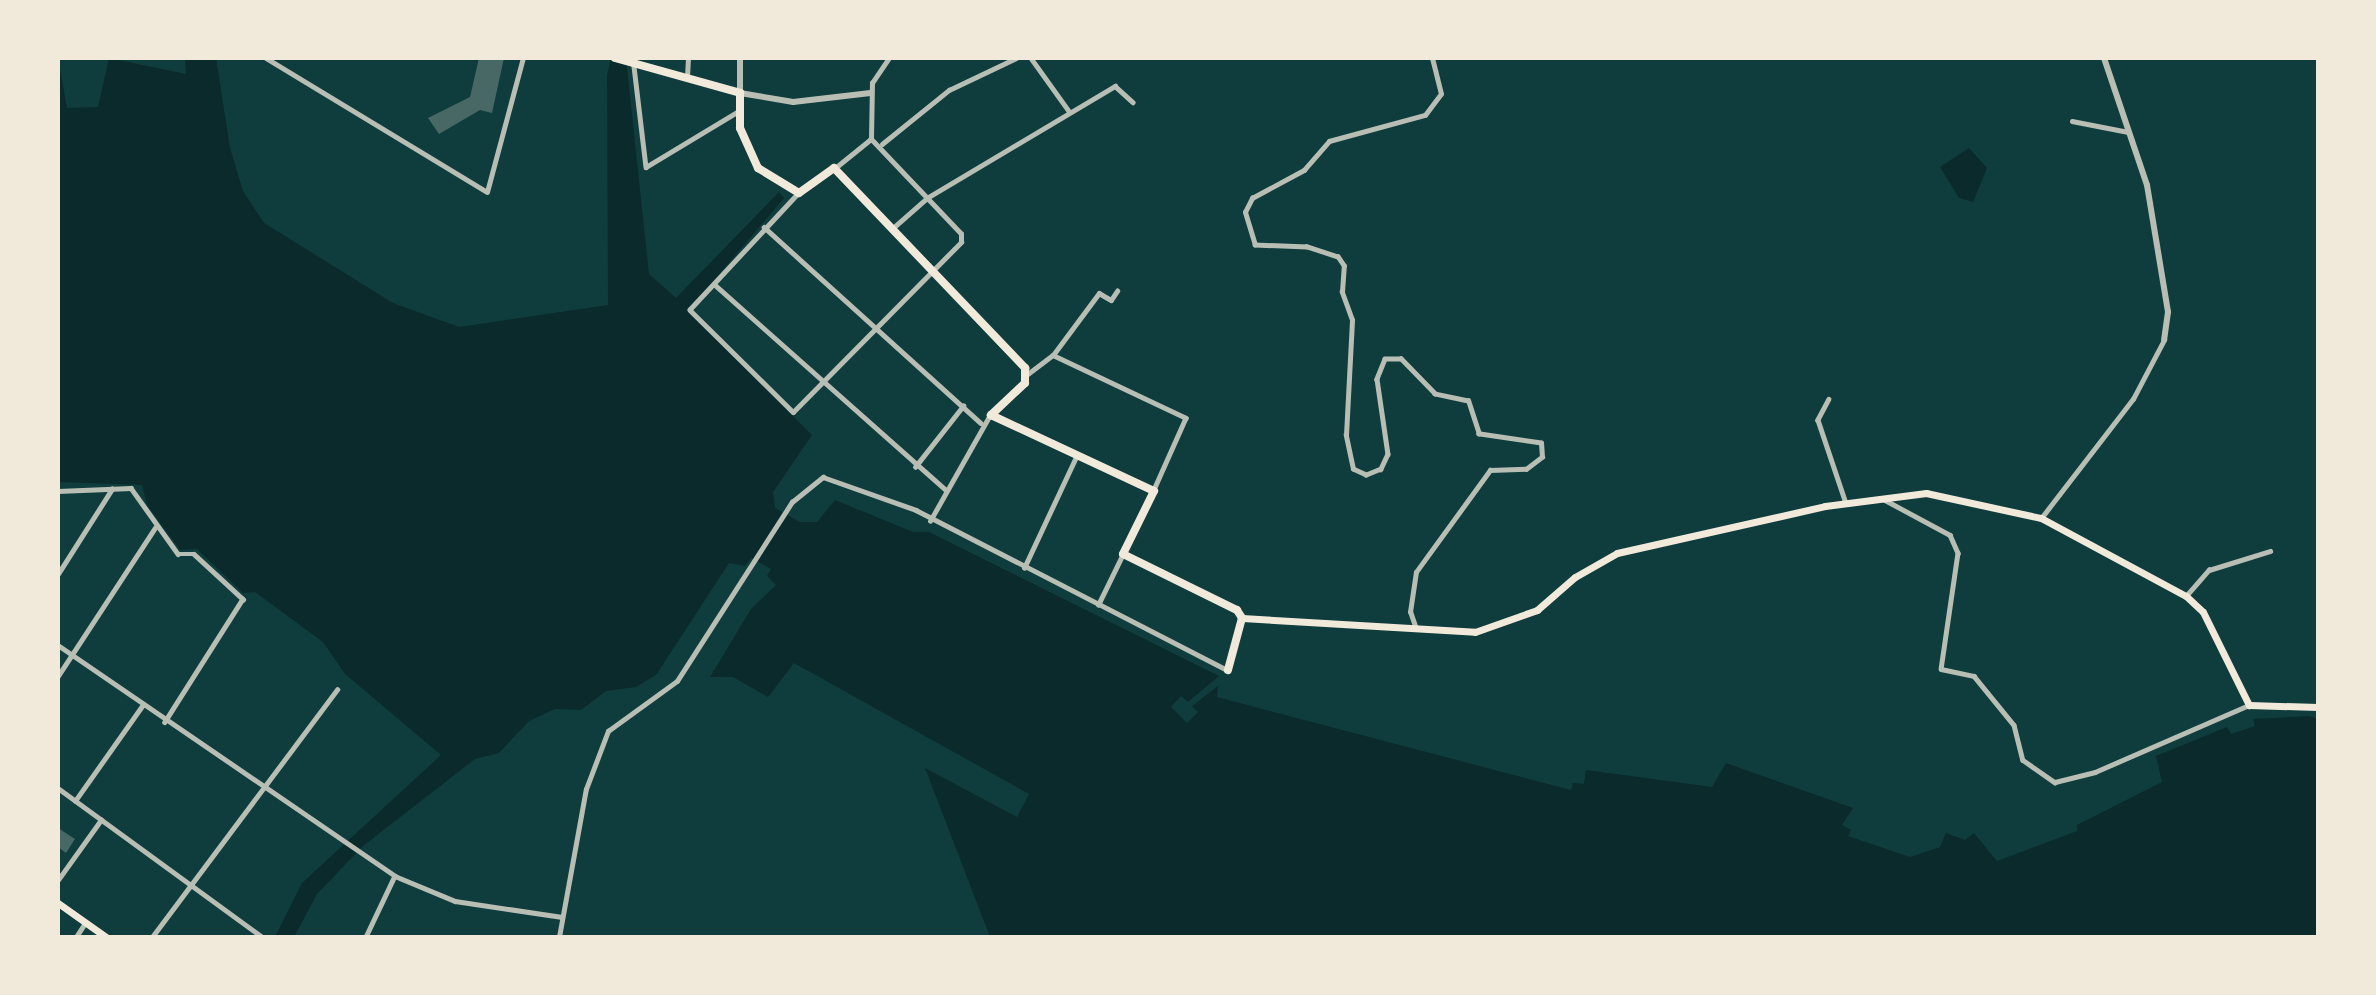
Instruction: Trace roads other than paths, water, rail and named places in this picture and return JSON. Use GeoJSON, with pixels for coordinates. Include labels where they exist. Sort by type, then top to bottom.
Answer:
{"type":"FeatureCollection","features":[{"type":"Feature","properties":{"kind":"highway"},"geometry":{"type":"LineString","coordinates":[[615,58],[740,93],[737,112],[758,168],[799,193],[834,168],[1020,361],[1025,376],[991,415],[1154,491],[1123,554],[1242,618],[1228,670]]}},
{"type":"Feature","properties":{"kind":"main road"},"geometry":{"type":"LineString","coordinates":[[1242,618],[1475,632],[1537,610],[1575,577],[1618,553],[1846,502],[1882,497],[1956,497],[2041,518],[2186,596],[2203,612],[2249,705],[2318,707]]}},
{"type":"Feature","properties":{"kind":"main road"},"geometry":{"type":"LineString","coordinates":[[58,903],[106,937]]}},
{"type":"Feature","properties":{"kind":"street"},"geometry":{"type":"LineString","coordinates":[[266,58],[487,192],[523,58]]}},
{"type":"Feature","properties":{"kind":"street"},"geometry":{"type":"LineString","coordinates":[[687,77],[688,58]]}},
{"type":"Feature","properties":{"kind":"street"},"geometry":{"type":"LineString","coordinates":[[740,58],[740,93],[793,102],[870,93]]}},
{"type":"Feature","properties":{"kind":"street"},"geometry":{"type":"LineString","coordinates":[[871,139],[870,93],[889,58]]}},
{"type":"Feature","properties":{"kind":"street"},"geometry":{"type":"LineString","coordinates":[[882,144],[949,90],[1016,58]]}},
{"type":"Feature","properties":{"kind":"street"},"geometry":{"type":"LineString","coordinates":[[1031,58],[1069,111]]}},
{"type":"Feature","properties":{"kind":"street"},"geometry":{"type":"LineString","coordinates":[[1102,58],[1133,58]]}},
{"type":"Feature","properties":{"kind":"street"},"geometry":{"type":"LineString","coordinates":[[1219,58],[1246,58]]}},
{"type":"Feature","properties":{"kind":"street"},"geometry":{"type":"LineString","coordinates":[[1416,630],[1410,612],[1416,572],[1490,470],[1526,469],[1542,457],[1541,443],[1479,434],[1468,401],[1436,394],[1401,359],[1385,359],[1377,379],[1388,454],[1381,469],[1366,475],[1353,468],[1346,435],[1352,333],[1344,266],[1338,257],[1307,247],[1255,245],[1245,212],[1252,198],[1304,170],[1329,141],[1425,115],[1441,94],[1432,58]]}},
{"type":"Feature","properties":{"kind":"street"},"geometry":{"type":"LineString","coordinates":[[2041,518],[2133,399],[2164,340],[2168,312],[2162,264],[2129,132],[2104,58]]}},
{"type":"Feature","properties":{"kind":"street"},"geometry":{"type":"LineString","coordinates":[[631,61],[646,167],[737,112]]}},
{"type":"Feature","properties":{"kind":"street"},"geometry":{"type":"LineString","coordinates":[[892,229],[927,198],[1069,111],[1118,86],[1133,102]]}},
{"type":"Feature","properties":{"kind":"street"},"geometry":{"type":"LineString","coordinates":[[2071,121],[2129,132]]}},
{"type":"Feature","properties":{"kind":"street"},"geometry":{"type":"LineString","coordinates":[[799,193],[764,227],[690,310],[793,412],[874,325],[930,270],[961,234],[882,144],[871,139]]}},
{"type":"Feature","properties":{"kind":"street"},"geometry":{"type":"LineString","coordinates":[[834,168],[871,139]]}},
{"type":"Feature","properties":{"kind":"street"},"geometry":{"type":"LineString","coordinates":[[764,227],[981,423]]}},
{"type":"Feature","properties":{"kind":"street"},"geometry":{"type":"LineString","coordinates":[[714,284],[820,383],[915,467],[945,489]]}},
{"type":"Feature","properties":{"kind":"street"},"geometry":{"type":"LineString","coordinates":[[1025,376],[1053,355],[1100,293],[1111,300],[1117,292]]}},
{"type":"Feature","properties":{"kind":"street"},"geometry":{"type":"LineString","coordinates":[[1053,355],[1186,418],[1154,491]]}},
{"type":"Feature","properties":{"kind":"street"},"geometry":{"type":"LineString","coordinates":[[1829,399],[1818,420],[1846,502]]}},
{"type":"Feature","properties":{"kind":"street"},"geometry":{"type":"LineString","coordinates":[[915,467],[963,406]]}},
{"type":"Feature","properties":{"kind":"street"},"geometry":{"type":"LineString","coordinates":[[930,521],[981,423],[991,415]]}},
{"type":"Feature","properties":{"kind":"street"},"geometry":{"type":"LineString","coordinates":[[1024,568],[1077,455]]}},
{"type":"Feature","properties":{"kind":"street"},"geometry":{"type":"LineString","coordinates":[[559,937],[595,756],[608,731],[677,681],[801,491],[833,476],[930,521],[1228,670]]}},
{"type":"Feature","properties":{"kind":"street"},"geometry":{"type":"LineString","coordinates":[[58,491],[112,488],[137,492],[155,528],[178,554],[194,554],[243,599],[165,722]]}},
{"type":"Feature","properties":{"kind":"street"},"geometry":{"type":"LineString","coordinates":[[58,574],[112,488]]}},
{"type":"Feature","properties":{"kind":"street"},"geometry":{"type":"LineString","coordinates":[[1882,497],[1950,535],[1958,553],[1941,668],[1974,676],[2014,725],[2023,760],[2055,782],[2119,763],[2249,705]]}},
{"type":"Feature","properties":{"kind":"street"},"geometry":{"type":"LineString","coordinates":[[58,676],[155,528]]}},
{"type":"Feature","properties":{"kind":"street"},"geometry":{"type":"LineString","coordinates":[[2186,596],[2208,570],[2270,551]]}},
{"type":"Feature","properties":{"kind":"street"},"geometry":{"type":"LineString","coordinates":[[1098,605],[1123,554]]}},
{"type":"Feature","properties":{"kind":"street"},"geometry":{"type":"LineString","coordinates":[[58,645],[261,790],[395,876],[455,901],[562,917]]}},
{"type":"Feature","properties":{"kind":"street"},"geometry":{"type":"LineString","coordinates":[[152,937],[337,690]]}},
{"type":"Feature","properties":{"kind":"street"},"geometry":{"type":"LineString","coordinates":[[75,801],[142,706]]}},
{"type":"Feature","properties":{"kind":"street"},"geometry":{"type":"LineString","coordinates":[[58,788],[262,937]]}},
{"type":"Feature","properties":{"kind":"street"},"geometry":{"type":"LineString","coordinates":[[58,880],[101,820]]}},
{"type":"Feature","properties":{"kind":"street"},"geometry":{"type":"LineString","coordinates":[[366,937],[395,876]]}},
{"type":"Feature","properties":{"kind":"street"},"geometry":{"type":"LineString","coordinates":[[76,937],[85,923]]}},
{"type":"Feature","properties":{"kind":"water"},"geometry":{"type":"Polygon","coordinates":[[[58,58],[67,108],[98,107],[109,58],[186,74],[185,58],[216,58],[230,148],[243,191],[264,223],[393,303],[459,327],[608,305],[607,75],[611,58],[626,58],[649,274],[676,298],[779,192],[784,198],[688,311],[812,435],[773,492],[775,508],[800,522],[817,522],[835,500],[913,532],[929,532],[1219,676],[1217,697],[1571,790],[1573,783],[1584,784],[1586,770],[1712,787],[1726,763],[1853,808],[1842,825],[1851,830],[1848,836],[1910,857],[1940,847],[1946,833],[1965,840],[1974,833],[1997,861],[2077,831],[2077,825],[2162,782],[2156,756],[2227,727],[2231,734],[2255,726],[2253,719],[2309,716],[2318,719],[2318,937],[990,937],[925,768],[1017,817],[1029,794],[794,663],[768,697],[733,677],[710,677],[751,609],[776,585],[767,576],[771,569],[751,558],[745,566],[729,563],[656,675],[636,687],[606,691],[581,710],[555,709],[529,721],[499,753],[475,759],[363,846],[317,894],[294,937],[275,937],[302,883],[441,755],[345,674],[323,642],[255,592],[243,593],[197,549],[180,550],[147,505],[142,485],[58,482],[58,58]]]}},
{"type":"Feature","properties":{"kind":"water"},"geometry":{"type":"Polygon","coordinates":[[[1969,148],[1987,168],[1973,202],[1959,198],[1940,167],[1969,148]]]}}]}
